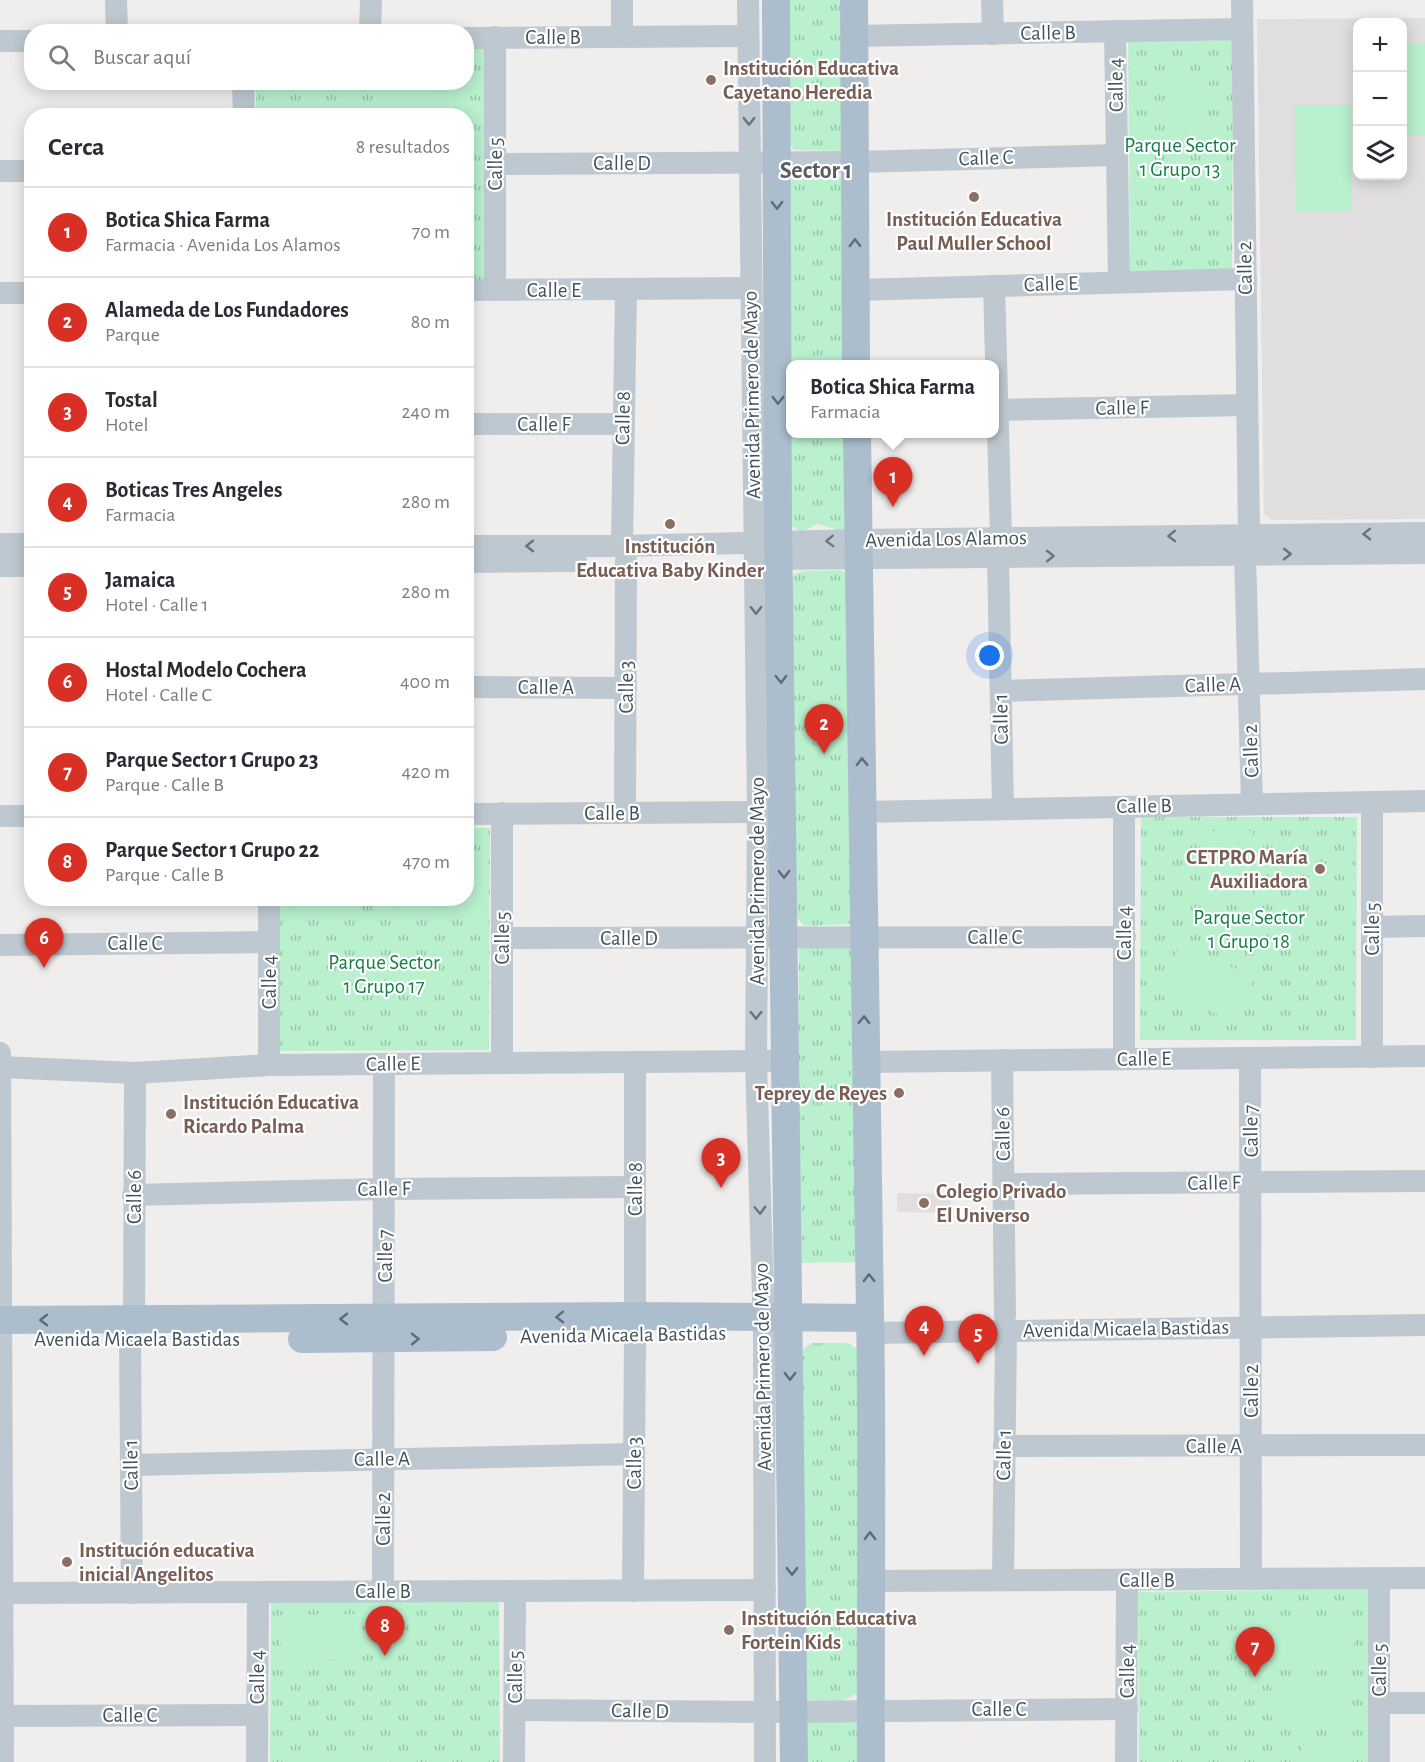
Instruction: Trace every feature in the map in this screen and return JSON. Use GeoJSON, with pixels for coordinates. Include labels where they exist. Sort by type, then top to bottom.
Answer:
{"type":"FeatureCollection","features":[{"type":"Feature","properties":{"kind":"main road","name":"Avenida Primero de Mayo"},"geometry":{"type":"LineString","coordinates":[[776,0],[763,162],[771,937],[786,1061],[777,1325],[794,1762]]}},
{"type":"Feature","properties":{"kind":"main road"},"geometry":{"type":"LineString","coordinates":[[854,0],[856,360]]}},
{"type":"Feature","properties":{"kind":"main road"},"geometry":{"type":"LineString","coordinates":[[857,438],[865,937],[864,1062],[870,1325],[872,1762]]}},
{"type":"Feature","properties":{"kind":"main road","name":"Avenida Micaela Bastidas"},"geometry":{"type":"LineString","coordinates":[[0,1320],[132,1330]]}},
{"type":"Feature","properties":{"kind":"main road","name":"Avenida Micaela Bastidas"},"geometry":{"type":"LineString","coordinates":[[0,1340],[132,1330],[870,1325]]}},
{"type":"Feature","properties":{"kind":"street"},"geometry":{"type":"LineString","coordinates":[[116,0],[117,24]]}},
{"type":"Feature","properties":{"kind":"street"},"geometry":{"type":"LineString","coordinates":[[370,24],[371,0]]}},
{"type":"Feature","properties":{"kind":"street"},"geometry":{"type":"LineString","coordinates":[[622,0],[622,36]]}},
{"type":"Feature","properties":{"kind":"street","name":"Avenida Primero de Mayo"},"geometry":{"type":"LineString","coordinates":[[748,0],[748,36],[763,162],[750,288],[767,551],[758,812],[771,937],[756,1061],[777,1325],[765,1590],[765,1762]]}},
{"type":"Feature","properties":{"kind":"street"},"geometry":{"type":"LineString","coordinates":[[992,0],[993,34]]}},
{"type":"Feature","properties":{"kind":"street","name":"Calle 2"},"geometry":{"type":"LineString","coordinates":[[1242,0],[1252,804]]}},
{"type":"Feature","properties":{"kind":"street","name":"Calle B"},"geometry":{"type":"LineString","coordinates":[[854,36],[1242,29]]}},
{"type":"Feature","properties":{"kind":"street","name":"Calle 4"},"geometry":{"type":"LineString","coordinates":[[1115,31],[1119,282]]}},
{"type":"Feature","properties":{"kind":"street","name":"Calle B"},"geometry":{"type":"LineString","coordinates":[[474,38],[748,36]]}},
{"type":"Feature","properties":{"kind":"street","name":"Calle 5"},"geometry":{"type":"LineString","coordinates":[[495,38],[495,290]]}},
{"type":"Feature","properties":{"kind":"street"},"geometry":{"type":"LineString","coordinates":[[0,41],[24,41]]}},
{"type":"Feature","properties":{"kind":"street"},"geometry":{"type":"LineString","coordinates":[[243,90],[243,108]]}},
{"type":"Feature","properties":{"kind":"street","name":"Calle C"},"geometry":{"type":"LineString","coordinates":[[763,162],[855,162],[1117,155]]}},
{"type":"Feature","properties":{"kind":"street","name":"Calle D"},"geometry":{"type":"LineString","coordinates":[[495,164],[763,162]]}},
{"type":"Feature","properties":{"kind":"street"},"geometry":{"type":"LineString","coordinates":[[0,171],[24,171]]}},
{"type":"Feature","properties":{"kind":"street","name":"Calle E"},"geometry":{"type":"LineString","coordinates":[[856,290],[1246,279]]}},
{"type":"Feature","properties":{"kind":"street"},"geometry":{"type":"LineString","coordinates":[[994,286],[996,360]]}},
{"type":"Feature","properties":{"kind":"street","name":"Calle E"},"geometry":{"type":"LineString","coordinates":[[474,290],[750,288]]}},
{"type":"Feature","properties":{"kind":"street","name":"Calle 8"},"geometry":{"type":"LineString","coordinates":[[624,554],[622,424],[626,289]]}},
{"type":"Feature","properties":{"kind":"street"},"geometry":{"type":"LineString","coordinates":[[0,293],[24,293]]}},
{"type":"Feature","properties":{"kind":"street","name":"Calle F"},"geometry":{"type":"LineString","coordinates":[[999,411],[1247,405]]}},
{"type":"Feature","properties":{"kind":"street","name":"Calle F"},"geometry":{"type":"LineString","coordinates":[[474,424],[622,424]]}},
{"type":"Feature","properties":{"kind":"street"},"geometry":{"type":"LineString","coordinates":[[998,438],[1000,548]]}},
{"type":"Feature","properties":{"kind":"street","name":"Avenida Los Alamos"},"geometry":{"type":"LineString","coordinates":[[474,562],[624,554],[1247,545],[1425,533]]}},
{"type":"Feature","properties":{"kind":"street"},"geometry":{"type":"LineString","coordinates":[[0,544],[24,544]]}},
{"type":"Feature","properties":{"kind":"street","name":"Avenida Los Alamos"},"geometry":{"type":"LineString","coordinates":[[1247,545],[1425,553]]}},
{"type":"Feature","properties":{"kind":"street","name":"Avenida Los Alamos"},"geometry":{"type":"LineString","coordinates":[[474,546],[624,554]]}},
{"type":"Feature","properties":{"kind":"street","name":"Calle 1"},"geometry":{"type":"LineString","coordinates":[[1000,548],[1003,809]]}},
{"type":"Feature","properties":{"kind":"street","name":"Calle 3"},"geometry":{"type":"LineString","coordinates":[[624,554],[625,813]]}},
{"type":"Feature","properties":{"kind":"street"},"geometry":{"type":"LineString","coordinates":[[0,566],[24,566]]}},
{"type":"Feature","properties":{"kind":"street","name":"Calle A"},"geometry":{"type":"LineString","coordinates":[[1001,691],[1425,679]]}},
{"type":"Feature","properties":{"kind":"street","name":"Calle A"},"geometry":{"type":"LineString","coordinates":[[474,687],[626,688]]}},
{"type":"Feature","properties":{"kind":"street","name":"Calle B"},"geometry":{"type":"LineString","coordinates":[[863,812],[1425,801]]}},
{"type":"Feature","properties":{"kind":"street","name":"Calle 5"},"geometry":{"type":"LineString","coordinates":[[1372,802],[1372,1056]]}},
{"type":"Feature","properties":{"kind":"street","name":"Calle 4"},"geometry":{"type":"LineString","coordinates":[[1124,807],[1124,1059]]}},
{"type":"Feature","properties":{"kind":"street","name":"Calle B"},"geometry":{"type":"LineString","coordinates":[[474,814],[758,812]]}},
{"type":"Feature","properties":{"kind":"street","name":"Calle 5"},"geometry":{"type":"LineString","coordinates":[[502,813],[502,1063]]}},
{"type":"Feature","properties":{"kind":"street"},"geometry":{"type":"LineString","coordinates":[[0,816],[24,816]]}},
{"type":"Feature","properties":{"kind":"street","name":"Calle 4"},"geometry":{"type":"LineString","coordinates":[[269,906],[269,1065]]}},
{"type":"Feature","properties":{"kind":"street"},"geometry":{"type":"LineString","coordinates":[[1372,927],[1425,926]]}},
{"type":"Feature","properties":{"kind":"street","name":"Calle C"},"geometry":{"type":"LineString","coordinates":[[865,937],[1125,937]]}},
{"type":"Feature","properties":{"kind":"street","name":"Calle D"},"geometry":{"type":"LineString","coordinates":[[502,938],[865,937]]}},
{"type":"Feature","properties":{"kind":"street","name":"Calle C"},"geometry":{"type":"LineString","coordinates":[[0,945],[269,942]]}},
{"type":"Feature","properties":{"kind":"street"},"geometry":{"type":"LineString","coordinates":[[0,1052],[3,1762]]}},
{"type":"Feature","properties":{"kind":"street","name":"Calle E"},"geometry":{"type":"LineString","coordinates":[[864,1062],[1425,1056]]}},
{"type":"Feature","properties":{"kind":"street","name":"Calle 7"},"geometry":{"type":"LineString","coordinates":[[1250,1058],[1252,1319]]}},
{"type":"Feature","properties":{"kind":"street","name":"Calle 6"},"geometry":{"type":"LineString","coordinates":[[1002,1060],[1006,1323]]}},
{"type":"Feature","properties":{"kind":"street","name":"Calle E"},"geometry":{"type":"LineString","coordinates":[[0,1067],[135,1073],[269,1065],[786,1061]]}},
{"type":"Feature","properties":{"kind":"street","name":"Calle 8"},"geometry":{"type":"LineString","coordinates":[[635,1062],[635,1326]]}},
{"type":"Feature","properties":{"kind":"street","name":"Calle 7"},"geometry":{"type":"LineString","coordinates":[[384,1064],[385,1329]]}},
{"type":"Feature","properties":{"kind":"street","name":"Calle 6"},"geometry":{"type":"LineString","coordinates":[[132,1330],[135,1073]]}},
{"type":"Feature","properties":{"kind":"street","name":"Calle F"},"geometry":{"type":"LineString","coordinates":[[1004,1185],[1425,1181]]}},
{"type":"Feature","properties":{"kind":"street","name":"Calle F"},"geometry":{"type":"LineString","coordinates":[[133,1195],[385,1189],[635,1187]]}},
{"type":"Feature","properties":{"kind":"street","name":"Avenida Micaela Bastidas"},"geometry":{"type":"LineString","coordinates":[[870,1325],[1252,1319],[1425,1309]]}},
{"type":"Feature","properties":{"kind":"street","name":"Calle 2"},"geometry":{"type":"LineString","coordinates":[[1251,1579],[1252,1319]]}},
{"type":"Feature","properties":{"kind":"street","name":"Avenida Micaela Bastidas"},"geometry":{"type":"LineString","coordinates":[[1252,1319],[1425,1324]]}},
{"type":"Feature","properties":{"kind":"street","name":"Calle 1"},"geometry":{"type":"LineString","coordinates":[[1003,1580],[1006,1323]]}},
{"type":"Feature","properties":{"kind":"street","name":"Calle 3"},"geometry":{"type":"LineString","coordinates":[[633,1591],[635,1326]]}},
{"type":"Feature","properties":{"kind":"street","name":"Calle 2"},"geometry":{"type":"LineString","coordinates":[[383,1591],[385,1329]]}},
{"type":"Feature","properties":{"kind":"street","name":"Calle 1"},"geometry":{"type":"LineString","coordinates":[[132,1330],[132,1593]]}},
{"type":"Feature","properties":{"kind":"street","name":"Calle A"},"geometry":{"type":"LineString","coordinates":[[1004,1446],[1425,1445]]}},
{"type":"Feature","properties":{"kind":"street","name":"Calle A"},"geometry":{"type":"LineString","coordinates":[[131,1465],[634,1454]]}},
{"type":"Feature","properties":{"kind":"street","name":"Calle 5"},"geometry":{"type":"LineString","coordinates":[[1379,1762],[1380,1578]]}},
{"type":"Feature","properties":{"kind":"street","name":"Calle B"},"geometry":{"type":"LineString","coordinates":[[870,1581],[1425,1578]]}},
{"type":"Feature","properties":{"kind":"street","name":"Calle 4"},"geometry":{"type":"LineString","coordinates":[[1126,1762],[1127,1580]]}},
{"type":"Feature","properties":{"kind":"street","name":"Calle B"},"geometry":{"type":"LineString","coordinates":[[2,1593],[765,1590]]}},
{"type":"Feature","properties":{"kind":"street","name":"Calle 5"},"geometry":{"type":"LineString","coordinates":[[514,1762],[515,1591]]}},
{"type":"Feature","properties":{"kind":"street","name":"Calle 4"},"geometry":{"type":"LineString","coordinates":[[257,1762],[258,1592]]}},
{"type":"Feature","properties":{"kind":"street"},"geometry":{"type":"LineString","coordinates":[[1379,1703],[1425,1703]]}},
{"type":"Feature","properties":{"kind":"street","name":"Calle C"},"geometry":{"type":"LineString","coordinates":[[793,1712],[871,1709],[1127,1709]]}},
{"type":"Feature","properties":{"kind":"street","name":"Calle D"},"geometry":{"type":"LineString","coordinates":[[514,1710],[793,1712]]}},
{"type":"Feature","properties":{"kind":"street","name":"Calle C"},"geometry":{"type":"LineString","coordinates":[[3,1716],[257,1715]]}},
{"type":"Feature","properties":{"kind":"shaded area"},"geometry":{"type":"Polygon","coordinates":[[[1353,18],[1353,180],[1407,180],[1407,18],[1425,18],[1425,519],[1272,520],[1264,514],[1257,19],[1353,18]]]}},
{"type":"Feature","properties":{"kind":"shaded area","name":"Colegio Privado El Universo"},"geometry":{"type":"Polygon","coordinates":[[[897,1193],[951,1194],[950,1213],[897,1212],[897,1193]]]}},
{"type":"Feature","properties":{"kind":"green space"},"geometry":{"type":"Polygon","coordinates":[[[788,0],[848,0],[843,151],[794,150],[790,145],[788,0]]]}},
{"type":"Feature","properties":{"kind":"green space","name":"Parque Sector 1 Grupo 13"},"geometry":{"type":"Polygon","coordinates":[[[1233,40],[1232,273],[1130,274],[1128,41],[1233,40]]]}},
{"type":"Feature","properties":{"kind":"green space"},"geometry":{"type":"Polygon","coordinates":[[[1407,43],[1425,43],[1425,136],[1407,136],[1407,43]]]}},
{"type":"Feature","properties":{"kind":"green space"},"geometry":{"type":"Polygon","coordinates":[[[474,48],[485,48],[487,279],[474,280],[474,108],[256,108],[256,90],[474,90],[474,48]]]}},
{"type":"Feature","properties":{"kind":"green space"},"geometry":{"type":"Polygon","coordinates":[[[1174,69],[1210,74],[1200,148],[1163,143],[1174,69]]]}},
{"type":"Feature","properties":{"kind":"green space"},"geometry":{"type":"Polygon","coordinates":[[[384,90],[462,90],[462,108],[384,108],[384,90]]]}},
{"type":"Feature","properties":{"kind":"green space"},"geometry":{"type":"Polygon","coordinates":[[[1351,105],[1352,211],[1296,211],[1295,106],[1351,105]]]}},
{"type":"Feature","properties":{"kind":"green space"},"geometry":{"type":"Polygon","coordinates":[[[796,176],[845,177],[850,360],[791,360],[790,183],[796,176]]]}},
{"type":"Feature","properties":{"kind":"green space"},"geometry":{"type":"Polygon","coordinates":[[[792,438],[850,438],[847,527],[842,531],[818,524],[801,532],[793,527],[791,519],[792,438]]]}},
{"type":"Feature","properties":{"kind":"green space"},"geometry":{"type":"Polygon","coordinates":[[[840,570],[847,573],[851,924],[804,926],[797,917],[788,588],[794,574],[804,571],[840,570]]]}},
{"type":"Feature","properties":{"kind":"green space","name":"Parque Sector 1 Grupo 18"},"geometry":{"type":"Polygon","coordinates":[[[1141,817],[1357,817],[1356,1040],[1140,1040],[1141,817]]]}},
{"type":"Feature","properties":{"kind":"green space","name":"Parque Sector 1 Grupo 17"},"geometry":{"type":"Polygon","coordinates":[[[474,828],[490,828],[489,1050],[279,1051],[279,906],[474,906],[474,828]]]}},
{"type":"Feature","properties":{"kind":"green space"},"geometry":{"type":"Polygon","coordinates":[[[1208,831],[1253,831],[1253,900],[1207,900],[1208,831]]]}},
{"type":"Feature","properties":{"kind":"green space"},"geometry":{"type":"Polygon","coordinates":[[[474,867],[481,867],[480,918],[399,918],[399,906],[474,906],[474,867]]]}},
{"type":"Feature","properties":{"kind":"green space"},"geometry":{"type":"Polygon","coordinates":[[[291,906],[359,906],[359,912],[291,913],[291,906]]]}},
{"type":"Feature","properties":{"kind":"green space"},"geometry":{"type":"Polygon","coordinates":[[[853,943],[861,1262],[797,1263],[799,948],[853,943]]]}},
{"type":"Feature","properties":{"kind":"green space"},"geometry":{"type":"Polygon","coordinates":[[[1181,943],[1255,978],[1234,1023],[1160,987],[1181,943]]]}},
{"type":"Feature","properties":{"kind":"green space"},"geometry":{"type":"Polygon","coordinates":[[[812,1343],[847,1343],[860,1350],[858,1693],[843,1701],[806,1700],[800,1355],[805,1347],[812,1343]]]}},
{"type":"Feature","properties":{"kind":"green space"},"geometry":{"type":"Polygon","coordinates":[[[1371,1589],[1373,1762],[1139,1762],[1138,1592],[1371,1589]]]}},
{"type":"Feature","properties":{"kind":"green space"},"geometry":{"type":"Polygon","coordinates":[[[499,1598],[500,1762],[270,1762],[271,1602],[499,1598]]]}},
{"type":"Feature","properties":{"kind":"green space"},"geometry":{"type":"Polygon","coordinates":[[[354,1614],[354,1660],[281,1661],[280,1615],[354,1614]]]}},
{"type":"Feature","properties":{"kind":"green space"},"geometry":{"type":"Polygon","coordinates":[[[1252,1617],[1355,1621],[1353,1671],[1250,1668],[1252,1617]]]}},
{"type":"Feature","properties":{"kind":"green space"},"geometry":{"type":"Polygon","coordinates":[[[1350,1682],[1351,1727],[1272,1729],[1271,1684],[1350,1682]]]}},
{"type":"Feature","properties":{"kind":"green space"},"geometry":{"type":"Polygon","coordinates":[[[807,1719],[856,1720],[859,1726],[860,1762],[801,1762],[807,1719]]]}},
{"type":"Feature","properties":{"kind":"green space"},"geometry":{"type":"Polygon","coordinates":[[[1349,1744],[1350,1762],[1302,1762],[1302,1745],[1349,1744]]]}},
{"type":"Feature","properties":{"kind":"green space"},"geometry":{"type":"Polygon","coordinates":[[[288,1753],[390,1753],[390,1762],[288,1762],[288,1753]]]}},
{"type":"Feature","properties":{"kind":"place","name":"Institución Educativa Cayetano Heredia"},"geometry":{"type":"Point","coordinates":[711,80]}},
{"type":"Feature","properties":{"kind":"place","name":"Institución Educativa Paul Muller School"},"geometry":{"type":"Point","coordinates":[974,197]}},
{"type":"Feature","properties":{"kind":"place","name":"Botica Shica Farma"},"geometry":{"type":"Point","coordinates":[893,507]}},
{"type":"Feature","properties":{"kind":"place","name":"Institución Educativa Baby Kinder"},"geometry":{"type":"Point","coordinates":[670,524]}},
{"type":"Feature","properties":{"kind":"place","name":"Alameda de Los Fundadores"},"geometry":{"type":"Point","coordinates":[824,754]}},
{"type":"Feature","properties":{"kind":"place","name":"CETPRO María Auxiliadora"},"geometry":{"type":"Point","coordinates":[1320,869]}},
{"type":"Feature","properties":{"kind":"place","name":"Hostal Modelo Cochera"},"geometry":{"type":"Point","coordinates":[44,968]}},
{"type":"Feature","properties":{"kind":"place","name":"Teprey de Reyes"},"geometry":{"type":"Point","coordinates":[899,1093]}},
{"type":"Feature","properties":{"kind":"place","name":"Institución Educativa Ricardo Palma"},"geometry":{"type":"Point","coordinates":[171,1114]}},
{"type":"Feature","properties":{"kind":"place","name":"Tostal"},"geometry":{"type":"Point","coordinates":[721,1188]}},
{"type":"Feature","properties":{"kind":"place","name":"Colegio Privado El Universo"},"geometry":{"type":"Point","coordinates":[924,1203]}},
{"type":"Feature","properties":{"kind":"place","name":"Boticas Tres Angeles"},"geometry":{"type":"Point","coordinates":[924,1356]}},
{"type":"Feature","properties":{"kind":"place","name":"Jamaica"},"geometry":{"type":"Point","coordinates":[978,1364]}},
{"type":"Feature","properties":{"kind":"place","name":"Institución educativa inicial Angelitos"},"geometry":{"type":"Point","coordinates":[67,1562]}},
{"type":"Feature","properties":{"kind":"place","name":"Institución Educativa Fortein Kids"},"geometry":{"type":"Point","coordinates":[729,1630]}},
{"type":"Feature","properties":{"kind":"place","name":"Parque Sector 1 Grupo 22"},"geometry":{"type":"Point","coordinates":[385,1656]}},
{"type":"Feature","properties":{"kind":"place","name":"Parque Sector 1 Grupo 23"},"geometry":{"type":"Point","coordinates":[1255,1677]}},
{"type":"Feature","properties":{"kind":"district","name":"Sector 1"},"geometry":{"type":"Point","coordinates":[816,171]}}]}
